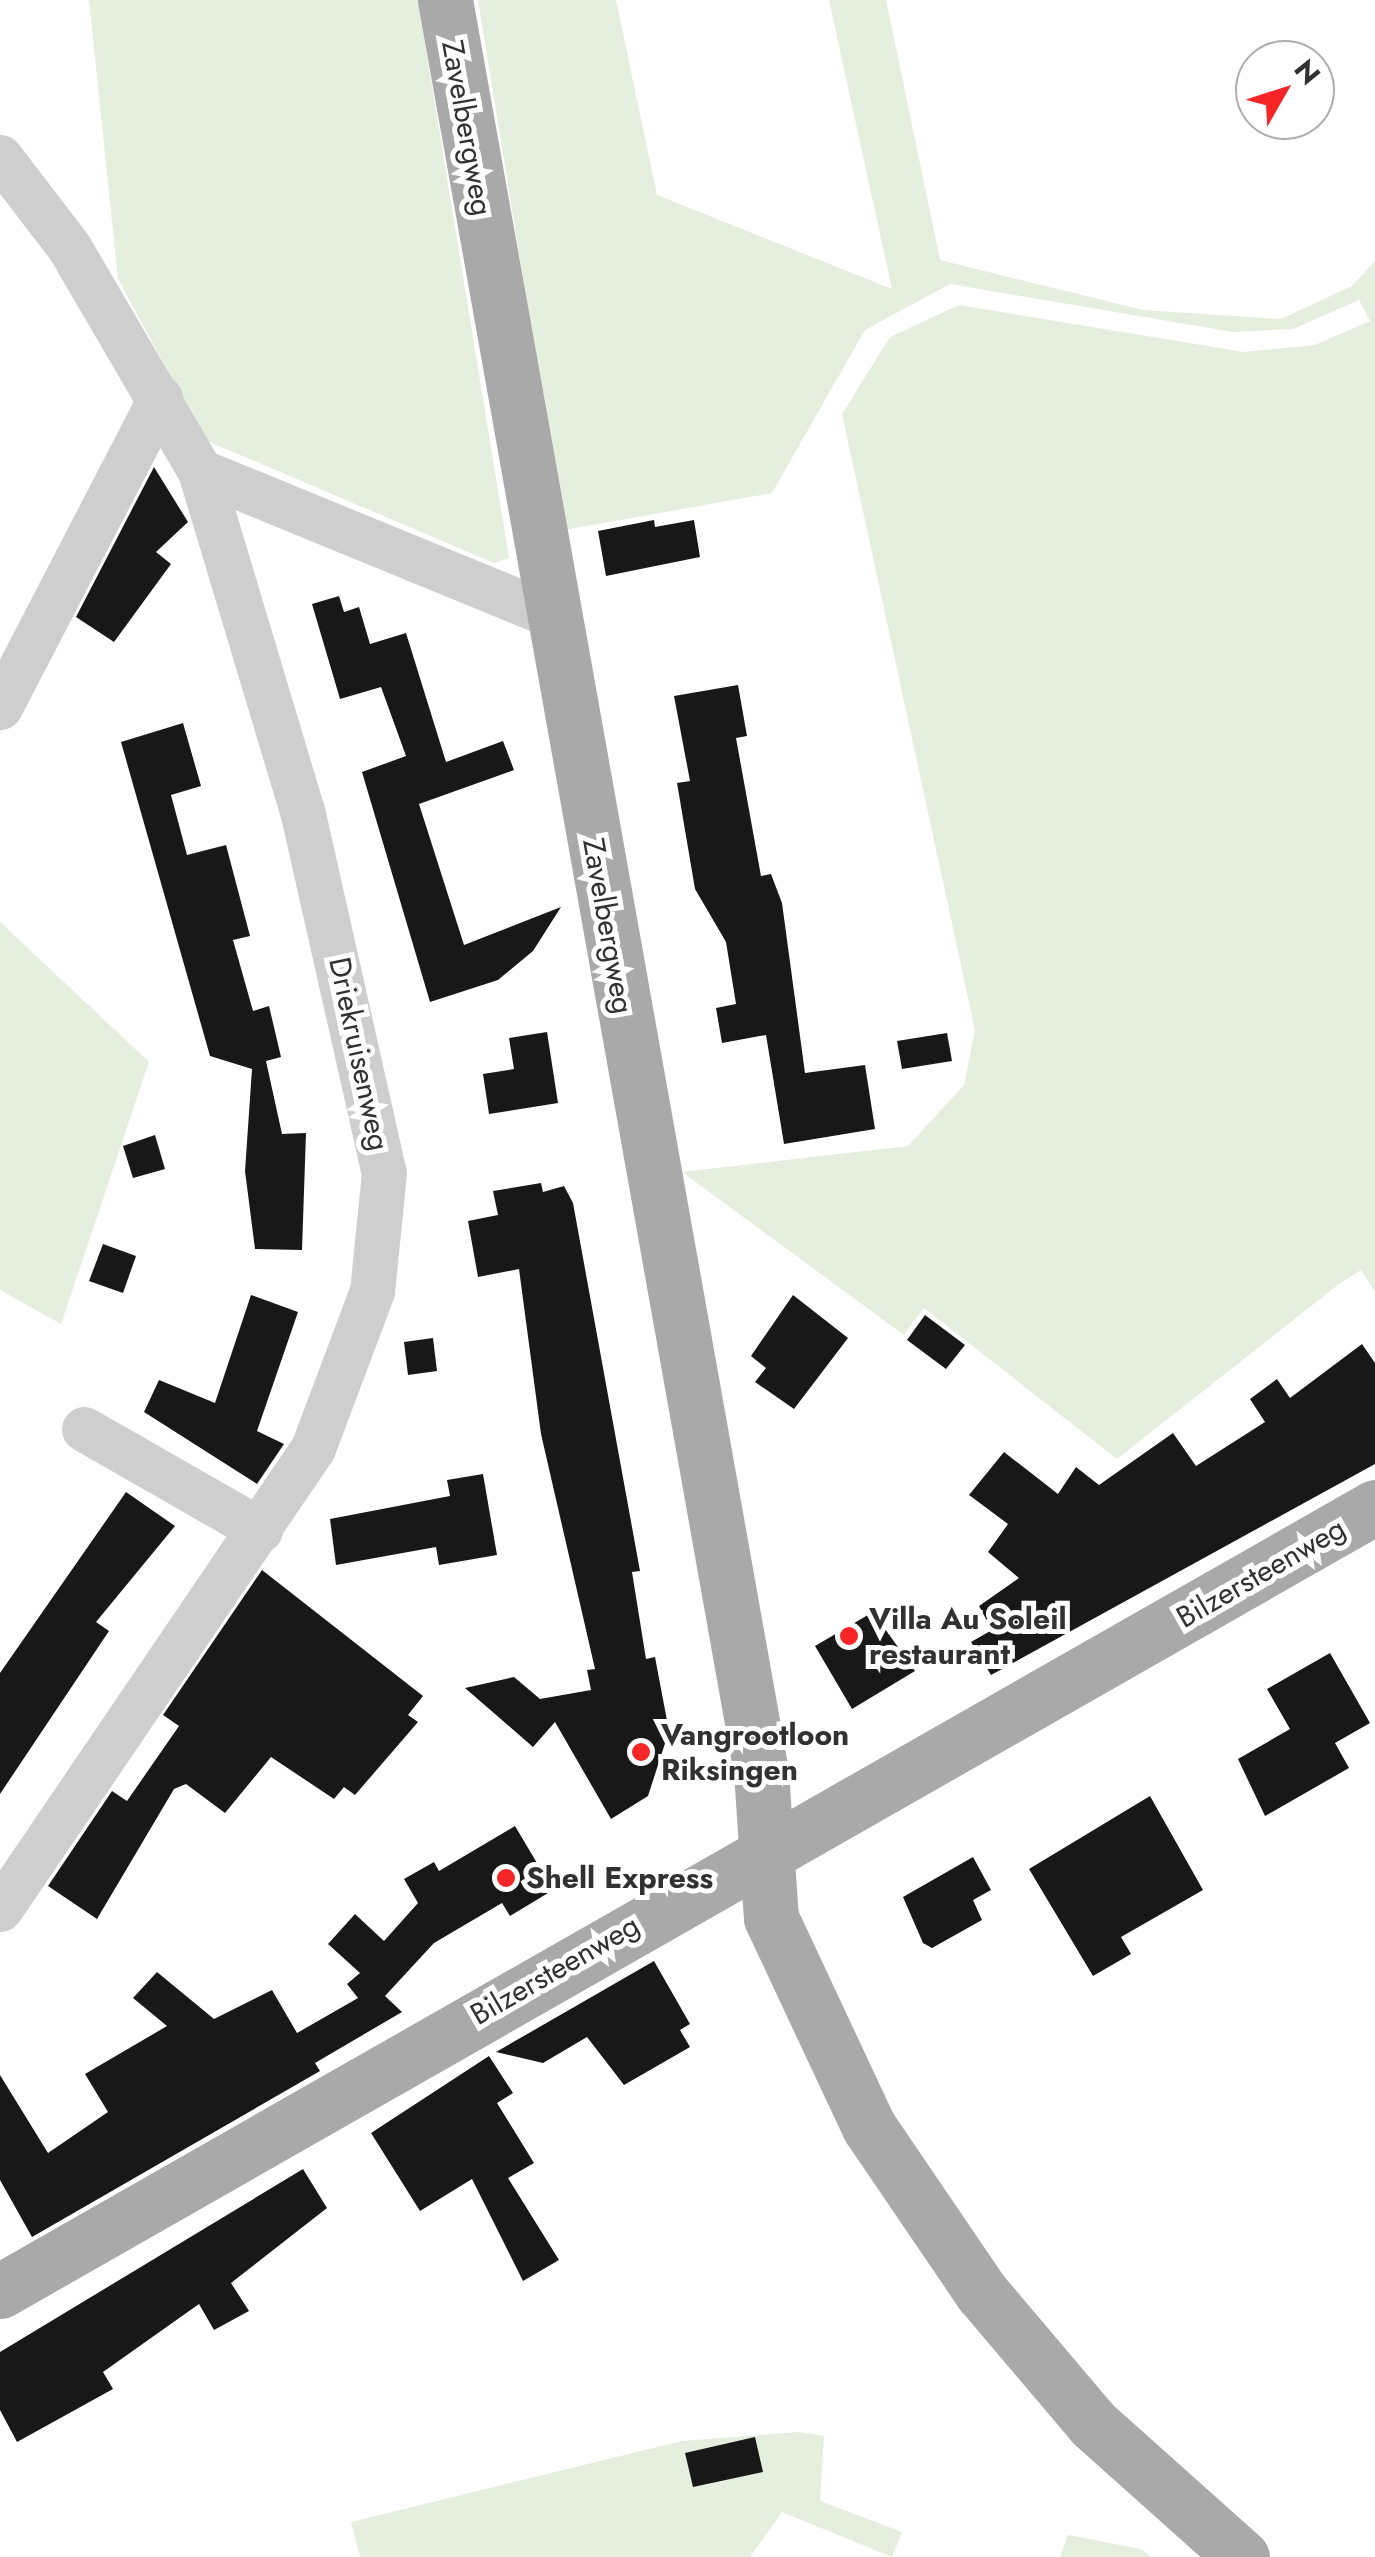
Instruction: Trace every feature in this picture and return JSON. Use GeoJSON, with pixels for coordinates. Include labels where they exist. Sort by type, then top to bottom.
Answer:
{"type":"FeatureCollection","features":[{"type":"Feature","properties":{"kind":"main road","name":"Zavelbergweg"},"geometry":{"type":"LineString","coordinates":[[444,0],[761,1772],[761,1852],[783,1954],[918,2206],[1093,2424],[1242,2557]]}},
{"type":"Feature","properties":{"kind":"main road","name":"Bilzersteenweg"},"geometry":{"type":"LineString","coordinates":[[0,2291],[761,1852],[1375,1507]]}},
{"type":"Feature","properties":{"kind":"street","name":"Driekruisenweg"},"geometry":{"type":"LineString","coordinates":[[0,157],[69,248],[200,470],[302,810],[384,1174],[382,1236],[354,1353],[313,1448],[0,1909]]}},
{"type":"Feature","properties":{"kind":"street"},"geometry":{"type":"LineString","coordinates":[[0,707],[160,398]]}},
{"type":"Feature","properties":{"kind":"street"},"geometry":{"type":"LineString","coordinates":[[200,470],[553,616]]}},
{"type":"Feature","properties":{"kind":"street"},"geometry":{"type":"LineString","coordinates":[[84,1429],[260,1530]]}},
{"type":"Feature","properties":{"kind":"green space"},"geometry":{"type":"Polygon","coordinates":[[[89,0],[418,0],[509,558],[494,563],[205,440],[118,279],[89,0]]]}},
{"type":"Feature","properties":{"kind":"green space"},"geometry":{"type":"Polygon","coordinates":[[[478,0],[616,0],[657,195],[892,289],[829,0],[886,0],[940,260],[1143,310],[1281,319],[1352,286],[1375,261],[1375,1292],[1361,1270],[1339,1284],[1117,1459],[924,1308],[904,1335],[682,1172],[908,1146],[964,1085],[975,1030],[842,414],[890,337],[959,305],[1244,352],[1315,345],[1370,321],[1359,300],[1293,329],[1233,332],[950,284],[865,330],[772,493],[564,530],[478,0]]]}},
{"type":"Feature","properties":{"kind":"green space"},"geometry":{"type":"Polygon","coordinates":[[[0,922],[149,1062],[61,1324],[0,1290],[0,922]]]}},
{"type":"Feature","properties":{"kind":"green space"},"geometry":{"type":"Polygon","coordinates":[[[799,2432],[824,2436],[820,2501],[902,2532],[892,2557],[782,2512],[750,2557],[360,2557],[351,2522],[682,2441],[799,2432]]]}},
{"type":"Feature","properties":{"kind":"green space"},"geometry":{"type":"Polygon","coordinates":[[[1068,2535],[1141,2549],[1152,2557],[1060,2557],[1068,2535]]]}},
{"type":"Feature","properties":{"kind":"building"},"geometry":{"type":"Polygon","coordinates":[[[154,467],[188,522],[156,552],[171,564],[114,642],[76,617],[154,467]]]}},
{"type":"Feature","properties":{"kind":"building"},"geometry":{"type":"Polygon","coordinates":[[[654,520],[655,527],[694,520],[700,557],[606,576],[598,531],[654,520]]]}},
{"type":"Feature","properties":{"kind":"building"},"geometry":{"type":"Polygon","coordinates":[[[339,596],[344,612],[359,607],[370,644],[406,633],[446,762],[503,741],[514,770],[419,804],[464,945],[561,907],[533,951],[498,980],[430,1002],[362,772],[406,756],[381,687],[340,699],[312,604],[339,596]]]}},
{"type":"Feature","properties":{"kind":"building"},"geometry":{"type":"Polygon","coordinates":[[[738,685],[747,736],[736,738],[761,876],[771,874],[782,903],[805,1073],[865,1065],[875,1129],[784,1144],[766,1035],[722,1043],[716,1008],[736,1004],[726,942],[695,889],[677,783],[690,781],[674,696],[738,685]]]}},
{"type":"Feature","properties":{"kind":"building"},"geometry":{"type":"Polygon","coordinates":[[[183,723],[201,786],[171,795],[187,855],[226,845],[250,936],[233,940],[253,1011],[269,1006],[281,1057],[266,1061],[282,1134],[306,1133],[302,1250],[255,1249],[245,1171],[252,1069],[210,1056],[121,742],[183,723]]]}},
{"type":"Feature","properties":{"kind":"building"},"geometry":{"type":"Polygon","coordinates":[[[547,1032],[558,1103],[489,1114],[483,1074],[514,1069],[509,1038],[547,1032]]]}},
{"type":"Feature","properties":{"kind":"building"},"geometry":{"type":"Polygon","coordinates":[[[947,1033],[952,1061],[902,1069],[897,1041],[947,1033]]]}},
{"type":"Feature","properties":{"kind":"building"},"geometry":{"type":"Polygon","coordinates":[[[155,1135],[165,1169],[133,1178],[123,1146],[155,1135]]]}},
{"type":"Feature","properties":{"kind":"building"},"geometry":{"type":"Polygon","coordinates":[[[541,1183],[543,1192],[564,1186],[573,1203],[640,1571],[632,1572],[646,1659],[655,1657],[669,1731],[648,1796],[611,1819],[555,1722],[533,1747],[465,1688],[514,1677],[540,1699],[591,1690],[587,1670],[595,1669],[541,1434],[519,1269],[478,1277],[468,1221],[498,1215],[493,1191],[541,1183]]]}},
{"type":"Feature","properties":{"kind":"building"},"geometry":{"type":"Polygon","coordinates":[[[103,1244],[136,1256],[123,1293],[89,1281],[103,1244]]]}},
{"type":"Feature","properties":{"kind":"building"},"geometry":{"type":"Polygon","coordinates":[[[251,1295],[298,1312],[257,1431],[284,1444],[257,1484],[144,1412],[159,1380],[215,1403],[251,1295]]]}},
{"type":"Feature","properties":{"kind":"building"},"geometry":{"type":"Polygon","coordinates":[[[793,1295],[848,1338],[794,1409],[755,1382],[766,1368],[751,1356],[793,1295]]]}},
{"type":"Feature","properties":{"kind":"building"},"geometry":{"type":"Polygon","coordinates":[[[925,1315],[965,1345],[946,1369],[907,1340],[925,1315]]]}},
{"type":"Feature","properties":{"kind":"building"},"geometry":{"type":"Polygon","coordinates":[[[433,1338],[437,1371],[408,1375],[404,1342],[433,1338]]]}},
{"type":"Feature","properties":{"kind":"building"},"geometry":{"type":"Polygon","coordinates":[[[1362,1344],[1375,1363],[1375,1464],[991,1675],[971,1642],[992,1630],[979,1606],[1019,1578],[988,1552],[1008,1524],[969,1495],[1004,1452],[1058,1494],[1076,1467],[1099,1485],[1173,1433],[1196,1466],[1265,1422],[1250,1399],[1277,1379],[1290,1398],[1362,1344]]]}},
{"type":"Feature","properties":{"kind":"building"},"geometry":{"type":"Polygon","coordinates":[[[483,1474],[497,1555],[439,1565],[436,1547],[336,1565],[330,1519],[450,1496],[447,1480],[483,1474]]]}},
{"type":"Feature","properties":{"kind":"building"},"geometry":{"type":"Polygon","coordinates":[[[126,1492],[175,1526],[96,1622],[109,1631],[0,1794],[0,1673],[126,1492]]]}},
{"type":"Feature","properties":{"kind":"building"},"geometry":{"type":"Polygon","coordinates":[[[262,1570],[423,1696],[408,1715],[418,1722],[355,1795],[344,1787],[334,1799],[271,1757],[225,1813],[186,1784],[174,1789],[97,1919],[48,1886],[112,1791],[127,1801],[179,1726],[163,1715],[262,1570]]]}},
{"type":"Feature","properties":{"kind":"building"},"geometry":{"type":"Polygon","coordinates":[[[873,1612],[915,1671],[852,1709],[815,1646],[873,1612]]]}},
{"type":"Feature","properties":{"kind":"building"},"geometry":{"type":"Polygon","coordinates":[[[1330,1653],[1370,1723],[1335,1743],[1349,1768],[1265,1816],[1238,1759],[1290,1729],[1267,1689],[1330,1653]]]}},
{"type":"Feature","properties":{"kind":"building"},"geometry":{"type":"Polygon","coordinates":[[[1150,1796],[1203,1890],[1121,1937],[1131,1954],[1093,1976],[1029,1869],[1150,1796]]]}},
{"type":"Feature","properties":{"kind":"building"},"geometry":{"type":"Polygon","coordinates":[[[515,1826],[553,1890],[510,1916],[502,1903],[434,1943],[385,1996],[402,2012],[315,2063],[320,2071],[32,2237],[0,2180],[0,2075],[48,2153],[108,2112],[85,2074],[167,2026],[133,1998],[157,1972],[214,2019],[272,1990],[297,2033],[358,1998],[347,1984],[360,1973],[328,1944],[355,1914],[384,1941],[418,1903],[404,1879],[434,1862],[439,1871],[515,1826]]]}},
{"type":"Feature","properties":{"kind":"building"},"geometry":{"type":"Polygon","coordinates":[[[973,1857],[991,1890],[973,1900],[982,1920],[932,1948],[923,1943],[903,1897],[973,1857]]]}},
{"type":"Feature","properties":{"kind":"building"},"geometry":{"type":"Polygon","coordinates":[[[654,1961],[690,2024],[680,2030],[690,2047],[624,2085],[587,2037],[543,2063],[496,2052],[654,1961]]]}},
{"type":"Feature","properties":{"kind":"building"},"geometry":{"type":"Polygon","coordinates":[[[489,2056],[513,2093],[497,2103],[534,2163],[508,2178],[559,2260],[523,2281],[472,2179],[420,2211],[371,2133],[489,2056]]]}},
{"type":"Feature","properties":{"kind":"building"},"geometry":{"type":"Polygon","coordinates":[[[303,2169],[327,2208],[231,2283],[249,2311],[214,2330],[199,2304],[103,2372],[113,2389],[17,2442],[0,2410],[0,2352],[303,2169]]]}},
{"type":"Feature","properties":{"kind":"building"},"geometry":{"type":"Polygon","coordinates":[[[755,2437],[763,2472],[693,2487],[685,2453],[755,2437]]]}},
{"type":"Feature","properties":{"kind":"place","name":"Villa Au Soleil restaurant"},"geometry":{"type":"Point","coordinates":[849,1636]}},
{"type":"Feature","properties":{"kind":"place","name":"Vangrootloon Riksingen"},"geometry":{"type":"Point","coordinates":[641,1752]}},
{"type":"Feature","properties":{"kind":"place","name":"Shell Express"},"geometry":{"type":"Point","coordinates":[506,1878]}}]}
